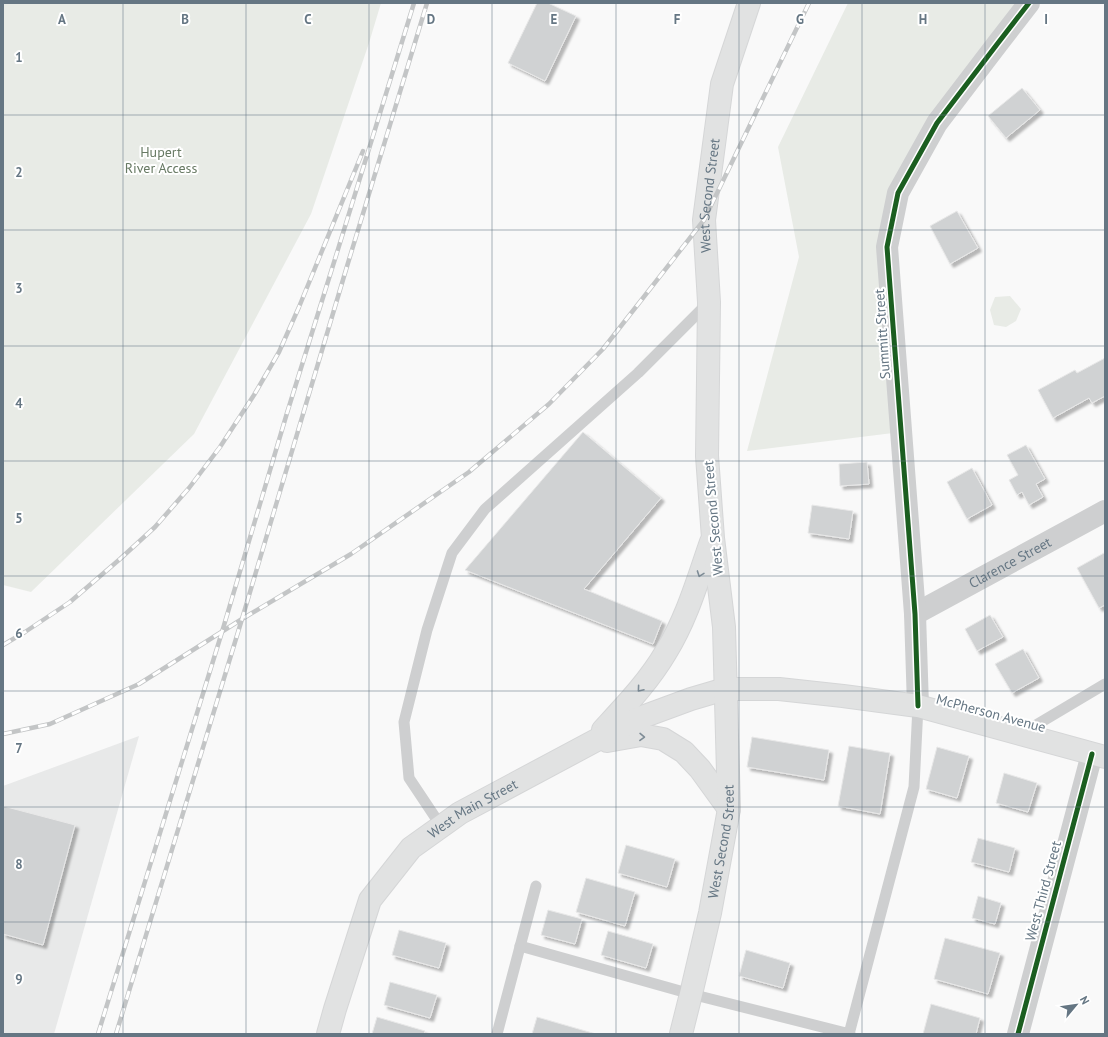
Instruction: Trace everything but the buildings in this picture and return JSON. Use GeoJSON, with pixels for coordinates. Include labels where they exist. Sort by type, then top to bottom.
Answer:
{"type":"FeatureCollection","features":[{"type":"Feature","properties":{"kind":"main road","name":"West Second Street"},"geometry":{"type":"LineString","coordinates":[[681,1034],[710,914],[729,809],[724,627],[713,538],[707,456],[709,302],[704,220],[722,84],[749,3]]}},
{"type":"Feature","properties":{"kind":"main road"},"geometry":{"type":"LineString","coordinates":[[590,744],[649,679],[667,651],[686,614],[713,538]]}},
{"type":"Feature","properties":{"kind":"main road","name":"West Main Street"},"geometry":{"type":"LineString","coordinates":[[328,1034],[370,900],[411,848],[460,813],[634,720],[691,699],[725,689]]}},
{"type":"Feature","properties":{"kind":"main road","name":"McPherson Avenue"},"geometry":{"type":"LineString","coordinates":[[725,689],[779,690],[843,696],[918,706],[1098,755]]}},
{"type":"Feature","properties":{"kind":"main road"},"geometry":{"type":"LineString","coordinates":[[590,744],[641,736],[663,739],[684,752],[700,769],[729,809]]}},
{"type":"Feature","properties":{"kind":"street","name":"Summitt Street"},"geometry":{"type":"LineString","coordinates":[[918,706],[915,614],[887,247],[898,193],[938,123],[1029,3]]}},
{"type":"Feature","properties":{"kind":"street","name":"Clarence Street"},"geometry":{"type":"LineString","coordinates":[[915,614],[1105,511]]}},
{"type":"Feature","properties":{"kind":"street","name":"West Third Street"},"geometry":{"type":"LineString","coordinates":[[1018,1034],[1098,755]]}},
{"type":"Feature","properties":{"kind":"lane"},"geometry":{"type":"LineString","coordinates":[[441,826],[409,778],[404,722],[427,630],[452,552],[485,509],[638,373],[709,302]]}},
{"type":"Feature","properties":{"kind":"lane"},"geometry":{"type":"LineString","coordinates":[[1022,734],[1105,684]]}},
{"type":"Feature","properties":{"kind":"lane"},"geometry":{"type":"LineString","coordinates":[[520,946],[691,994],[849,1034],[914,787],[918,706]]}},
{"type":"Feature","properties":{"kind":"lane"},"geometry":{"type":"LineString","coordinates":[[497,1034],[536,886]]}},
{"type":"Feature","properties":{"kind":"shaded area"},"geometry":{"type":"Polygon","coordinates":[[[139,736],[54,1034],[3,1034],[3,786],[139,736]]]}},
{"type":"Feature","properties":{"kind":"green space","name":"Hupert River Access"},"geometry":{"type":"Polygon","coordinates":[[[3,3],[381,3],[369,43],[311,214],[194,434],[31,592],[3,585],[3,3]]]}},
{"type":"Feature","properties":{"kind":"green space"},"geometry":{"type":"Polygon","coordinates":[[[848,3],[1029,3],[937,123],[887,247],[901,432],[747,451],[799,257],[778,147],[848,3]]]}},
{"type":"Feature","properties":{"kind":"green space"},"geometry":{"type":"Polygon","coordinates":[[[1010,296],[1021,309],[1016,321],[1006,327],[994,325],[990,310],[995,297],[1010,296]]]}},
{"type":"Feature","properties":{"kind":"railway"},"geometry":{"type":"LineString","coordinates":[[98,1034],[222,632],[287,413],[414,3]]}},
{"type":"Feature","properties":{"kind":"railway"},"geometry":{"type":"LineString","coordinates":[[116,1034],[427,3]]}},
{"type":"Feature","properties":{"kind":"railway"},"geometry":{"type":"LineString","coordinates":[[3,734],[50,724],[139,684],[242,619],[351,554],[469,472],[549,404],[603,349],[704,220],[809,3]]}},
{"type":"Feature","properties":{"kind":"railway"},"geometry":{"type":"LineString","coordinates":[[3,645],[70,602],[120,559],[155,527],[189,488],[220,447],[254,395],[279,352],[363,151]]}},
{"type":"Feature","properties":{"kind":"cycle path"},"geometry":{"type":"LineString","coordinates":[[918,706],[915,614],[887,247],[898,193],[937,123],[1029,3]]}},
{"type":"Feature","properties":{"kind":"cycle path"},"geometry":{"type":"LineString","coordinates":[[1018,1034],[1092,754]]}}]}
